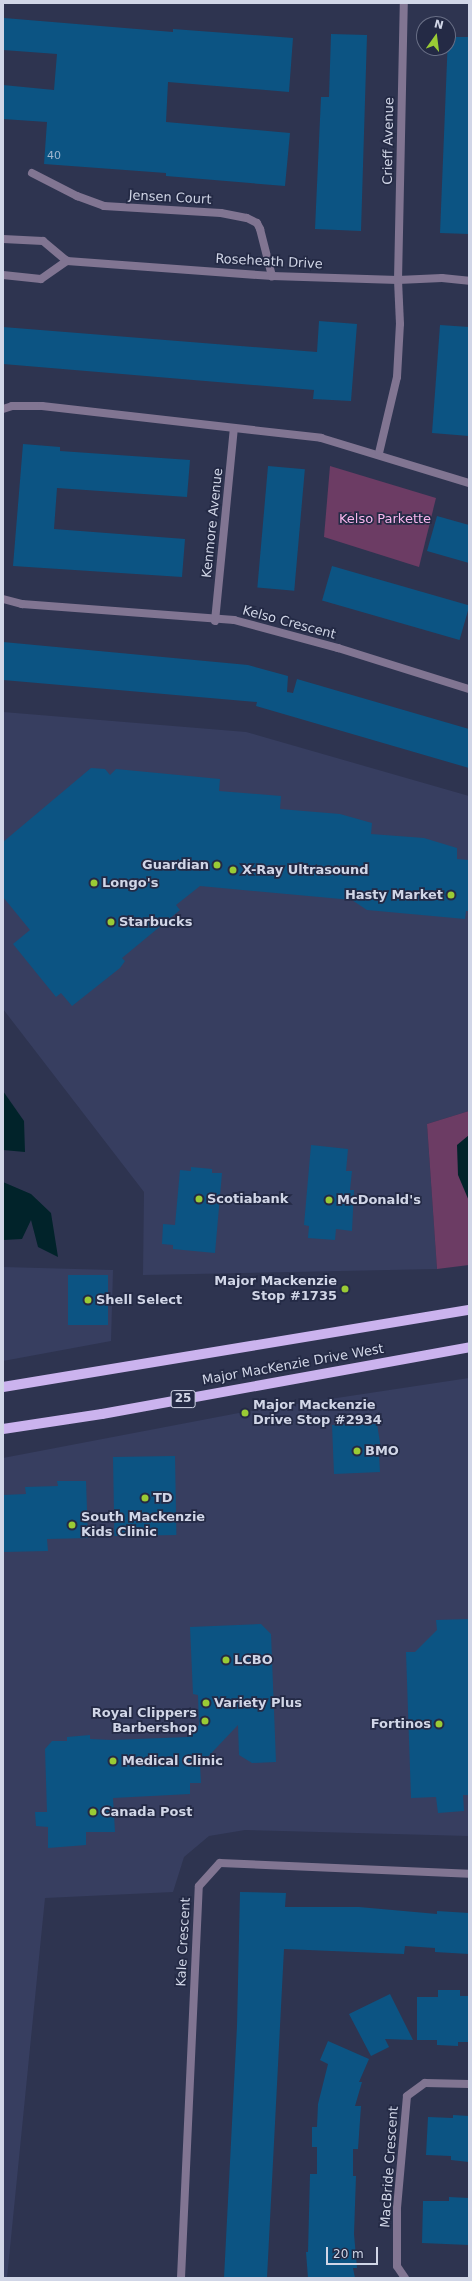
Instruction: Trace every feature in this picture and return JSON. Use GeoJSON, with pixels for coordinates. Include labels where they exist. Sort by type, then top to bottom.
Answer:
{"type":"FeatureCollection","features":[{"type":"Feature","properties":{"kind":"main road","name":"Major MacKenzie Drive West"},"geometry":{"type":"LineString","coordinates":[[3,1387],[469,1310]]}},
{"type":"Feature","properties":{"kind":"main road","name":"Major MacKenzie Drive West"},"geometry":{"type":"LineString","coordinates":[[3,1429],[102,1414],[287,1378],[469,1347]]}},
{"type":"Feature","properties":{"kind":"street","name":"Crieff Avenue"},"geometry":{"type":"LineString","coordinates":[[379,453],[397,377],[400,324],[398,280],[404,3]]}},
{"type":"Feature","properties":{"kind":"street","name":"Jensen Court"},"geometry":{"type":"LineString","coordinates":[[32,173],[77,196],[104,206],[221,213],[247,218],[257,223],[260,229],[272,276]]}},
{"type":"Feature","properties":{"kind":"street"},"geometry":{"type":"LineString","coordinates":[[3,239],[43,241],[68,261],[41,279],[3,276]]}},
{"type":"Feature","properties":{"kind":"street","name":"Roseheath Drive"},"geometry":{"type":"LineString","coordinates":[[68,261],[272,276],[398,280],[442,278],[469,281]]}},
{"type":"Feature","properties":{"kind":"street"},"geometry":{"type":"LineString","coordinates":[[3,409],[12,406],[42,406],[321,438],[379,453],[469,483]]}},
{"type":"Feature","properties":{"kind":"street","name":"Kenmore Avenue"},"geometry":{"type":"LineString","coordinates":[[215,621],[234,428]]}},
{"type":"Feature","properties":{"kind":"street","name":"Kelso Crescent"},"geometry":{"type":"LineString","coordinates":[[3,599],[22,604],[215,621],[234,620],[338,648],[469,689]]}},
{"type":"Feature","properties":{"kind":"street","name":"Kale Crescent"},"geometry":{"type":"LineString","coordinates":[[181,2278],[199,1886],[220,1863],[469,1874]]}},
{"type":"Feature","properties":{"kind":"street","name":"MacBride Crescent"},"geometry":{"type":"LineString","coordinates":[[405,2278],[397,2266],[397,2208],[407,2096],[426,2083],[469,2084]]}},
{"type":"Feature","properties":{"kind":"shaded area"},"geometry":{"type":"Polygon","coordinates":[[[3,712],[246,732],[469,796],[469,1111],[427,1124],[437,1269],[143,1275],[144,1192],[3,1009],[3,712]]]}},
{"type":"Feature","properties":{"kind":"shaded area"},"geometry":{"type":"Polygon","coordinates":[[[3,1091],[24,1121],[25,1152],[3,1150],[3,1091]]]}},
{"type":"Feature","properties":{"kind":"shaded area"},"geometry":{"type":"Polygon","coordinates":[[[469,1135],[469,1201],[458,1175],[457,1145],[469,1135]]]}},
{"type":"Feature","properties":{"kind":"shaded area"},"geometry":{"type":"Polygon","coordinates":[[[3,1182],[31,1194],[51,1213],[58,1257],[38,1247],[31,1220],[22,1239],[3,1240],[3,1182]]]}},
{"type":"Feature","properties":{"kind":"shaded area"},"geometry":{"type":"Polygon","coordinates":[[[3,1267],[113,1270],[111,1341],[3,1361],[3,1267]]]}},
{"type":"Feature","properties":{"kind":"shaded area"},"geometry":{"type":"Polygon","coordinates":[[[469,1378],[469,1836],[245,1830],[209,1836],[184,1857],[173,1892],[45,1898],[7,2278],[3,2278],[3,1458],[244,1412],[469,1378]]]}},
{"type":"Feature","properties":{"kind":"green space","name":"Kelso Parkette"},"geometry":{"type":"Polygon","coordinates":[[[330,466],[436,498],[419,567],[324,537],[330,466]]]}},
{"type":"Feature","properties":{"kind":"green space"},"geometry":{"type":"Polygon","coordinates":[[[469,1111],[469,1265],[437,1269],[427,1124],[469,1111]]]}},
{"type":"Feature","properties":{"kind":"building"},"geometry":{"type":"Polygon","coordinates":[[[4,18],[173,32],[173,29],[293,38],[289,92],[168,82],[166,122],[290,133],[285,186],[166,176],[166,173],[44,164],[47,122],[3,119],[3,85],[54,90],[57,54],[3,50],[4,18]]]}},
{"type":"Feature","properties":{"kind":"building"},"geometry":{"type":"Polygon","coordinates":[[[331,34],[367,35],[361,231],[315,229],[321,97],[329,97],[331,34]]]}},
{"type":"Feature","properties":{"kind":"building"},"geometry":{"type":"Polygon","coordinates":[[[456,37],[469,37],[469,234],[440,233],[447,56],[456,56],[456,37]]]}},
{"type":"Feature","properties":{"kind":"building"},"geometry":{"type":"Polygon","coordinates":[[[319,321],[357,324],[351,401],[313,399],[314,390],[3,364],[3,327],[317,352],[319,321]]]}},
{"type":"Feature","properties":{"kind":"building"},"geometry":{"type":"Polygon","coordinates":[[[440,325],[469,327],[469,436],[432,433],[440,325]]]}},
{"type":"Feature","properties":{"kind":"building"},"geometry":{"type":"Polygon","coordinates":[[[23,444],[60,447],[60,451],[190,460],[187,497],[57,488],[54,529],[185,539],[182,577],[13,566],[23,444]]]}},
{"type":"Feature","properties":{"kind":"building"},"geometry":{"type":"Polygon","coordinates":[[[268,466],[305,469],[294,591],[257,588],[268,466]]]}},
{"type":"Feature","properties":{"kind":"building"},"geometry":{"type":"Polygon","coordinates":[[[437,516],[469,525],[469,563],[427,551],[437,516]]]}},
{"type":"Feature","properties":{"kind":"building"},"geometry":{"type":"Polygon","coordinates":[[[332,566],[469,605],[460,640],[322,601],[332,566]]]}},
{"type":"Feature","properties":{"kind":"building"},"geometry":{"type":"Polygon","coordinates":[[[3,642],[248,665],[288,676],[287,692],[293,693],[297,679],[469,729],[469,768],[256,706],[257,702],[3,680],[3,642]]]}},
{"type":"Feature","properties":{"kind":"building"},"geometry":{"type":"Polygon","coordinates":[[[91,768],[105,769],[110,775],[116,769],[220,779],[219,791],[281,796],[280,809],[340,814],[372,823],[371,834],[424,838],[457,848],[457,859],[469,860],[469,911],[466,911],[465,919],[367,910],[352,900],[200,886],[176,905],[180,910],[122,958],[125,961],[120,968],[72,1006],[61,993],[56,997],[13,944],[30,930],[3,897],[3,842],[91,768]]]}},
{"type":"Feature","properties":{"kind":"building","name":"McDonald's"},"geometry":{"type":"Polygon","coordinates":[[[311,1145],[348,1149],[346,1171],[352,1171],[350,1190],[354,1190],[352,1231],[336,1229],[335,1240],[308,1238],[309,1226],[304,1225],[311,1145]]]}},
{"type":"Feature","properties":{"kind":"building","name":"Scotiabank"},"geometry":{"type":"Polygon","coordinates":[[[191,1167],[212,1169],[212,1173],[222,1173],[215,1253],[173,1249],[173,1245],[162,1244],[163,1224],[175,1225],[180,1170],[191,1171],[191,1167]]]}},
{"type":"Feature","properties":{"kind":"building","name":"Shell Select"},"geometry":{"type":"Polygon","coordinates":[[[68,1275],[108,1275],[108,1325],[68,1325],[68,1275]]]}},
{"type":"Feature","properties":{"kind":"building","name":"BMO"},"geometry":{"type":"Polygon","coordinates":[[[377,1424],[382,1455],[379,1455],[380,1472],[334,1474],[332,1425],[377,1424]]]}},
{"type":"Feature","properties":{"kind":"building","name":"TD"},"geometry":{"type":"Polygon","coordinates":[[[175,1456],[176,1535],[114,1536],[113,1457],[175,1456]]]}},
{"type":"Feature","properties":{"kind":"building"},"geometry":{"type":"Polygon","coordinates":[[[57,1481],[86,1481],[88,1538],[47,1539],[48,1551],[3,1552],[3,1495],[26,1494],[25,1487],[58,1486],[57,1481]]]}},
{"type":"Feature","properties":{"kind":"building","name":"Fortinos"},"geometry":{"type":"Polygon","coordinates":[[[469,1619],[469,1795],[463,1795],[464,1811],[438,1813],[436,1797],[411,1798],[406,1652],[415,1652],[437,1630],[436,1620],[469,1619]]]}},
{"type":"Feature","properties":{"kind":"building"},"geometry":{"type":"Polygon","coordinates":[[[261,1624],[271,1634],[276,1762],[252,1763],[239,1755],[238,1725],[200,1765],[201,1783],[190,1783],[190,1794],[113,1798],[115,1832],[86,1832],[86,1845],[48,1848],[48,1827],[36,1826],[35,1812],[47,1812],[45,1749],[52,1741],[67,1741],[67,1737],[90,1735],[90,1739],[112,1740],[188,1737],[199,1725],[198,1695],[193,1694],[190,1627],[261,1624]]]}},
{"type":"Feature","properties":{"kind":"building"},"geometry":{"type":"Polygon","coordinates":[[[240,1892],[286,1893],[285,1907],[359,1907],[437,1914],[437,1911],[469,1913],[469,1954],[435,1952],[435,1948],[405,1946],[404,1954],[284,1949],[267,2278],[224,2278],[237,2026],[240,1892]]]}},
{"type":"Feature","properties":{"kind":"building"},"geometry":{"type":"Polygon","coordinates":[[[438,1990],[460,1990],[460,1996],[469,1996],[469,2042],[458,2042],[458,2046],[437,2045],[437,2040],[417,2040],[417,1997],[438,1997],[438,1990]]]}},
{"type":"Feature","properties":{"kind":"building"},"geometry":{"type":"Polygon","coordinates":[[[390,1994],[413,2040],[385,2039],[389,2047],[371,2056],[349,2014],[390,1994]]]}},
{"type":"Feature","properties":{"kind":"building"},"geometry":{"type":"Polygon","coordinates":[[[328,2041],[369,2059],[359,2082],[362,2082],[355,2106],[361,2106],[358,2149],[353,2149],[353,2176],[356,2176],[354,2234],[357,2268],[353,2268],[355,2278],[308,2278],[306,2252],[308,2252],[310,2174],[317,2174],[317,2147],[312,2147],[312,2127],[317,2127],[318,2104],[328,2064],[320,2060],[328,2041]]]}},
{"type":"Feature","properties":{"kind":"building"},"geometry":{"type":"Polygon","coordinates":[[[453,2115],[469,2116],[469,2162],[451,2160],[451,2156],[426,2155],[428,2117],[453,2118],[453,2115]]]}},
{"type":"Feature","properties":{"kind":"building"},"geometry":{"type":"Polygon","coordinates":[[[449,2197],[469,2198],[469,2245],[422,2243],[423,2201],[449,2201],[449,2197]]]}},
{"type":"Feature","properties":{"kind":"place","name":"Guardian"},"geometry":{"type":"Point","coordinates":[217,865]}},
{"type":"Feature","properties":{"kind":"place","name":"X-Ray Ultrasound"},"geometry":{"type":"Point","coordinates":[233,870]}},
{"type":"Feature","properties":{"kind":"place","name":"Longo's"},"geometry":{"type":"Point","coordinates":[94,883]}},
{"type":"Feature","properties":{"kind":"place","name":"Hasty Market"},"geometry":{"type":"Point","coordinates":[451,895]}},
{"type":"Feature","properties":{"kind":"place","name":"Starbucks"},"geometry":{"type":"Point","coordinates":[111,922]}},
{"type":"Feature","properties":{"kind":"place","name":"Scotiabank"},"geometry":{"type":"Point","coordinates":[199,1199]}},
{"type":"Feature","properties":{"kind":"place","name":"McDonald's"},"geometry":{"type":"Point","coordinates":[329,1200]}},
{"type":"Feature","properties":{"kind":"place","name":"Major Mackenzie Stop #1735"},"geometry":{"type":"Point","coordinates":[345,1289]}},
{"type":"Feature","properties":{"kind":"place","name":"Shell Select"},"geometry":{"type":"Point","coordinates":[88,1300]}},
{"type":"Feature","properties":{"kind":"place","name":"Major Mackenzie Drive Stop #2934"},"geometry":{"type":"Point","coordinates":[245,1413]}},
{"type":"Feature","properties":{"kind":"place","name":"BMO"},"geometry":{"type":"Point","coordinates":[357,1451]}},
{"type":"Feature","properties":{"kind":"place","name":"TD"},"geometry":{"type":"Point","coordinates":[145,1498]}},
{"type":"Feature","properties":{"kind":"place","name":"South Mackenzie Kids Clinic"},"geometry":{"type":"Point","coordinates":[72,1525]}},
{"type":"Feature","properties":{"kind":"place","name":"LCBO"},"geometry":{"type":"Point","coordinates":[226,1660]}},
{"type":"Feature","properties":{"kind":"place","name":"Variety Plus"},"geometry":{"type":"Point","coordinates":[206,1703]}},
{"type":"Feature","properties":{"kind":"place","name":"Royal Clippers Barbershop"},"geometry":{"type":"Point","coordinates":[205,1721]}},
{"type":"Feature","properties":{"kind":"place","name":"Fortinos"},"geometry":{"type":"Point","coordinates":[439,1724]}},
{"type":"Feature","properties":{"kind":"place","name":"Medical Clinic"},"geometry":{"type":"Point","coordinates":[113,1761]}},
{"type":"Feature","properties":{"kind":"place","name":"Canada Post"},"geometry":{"type":"Point","coordinates":[93,1812]}}]}
